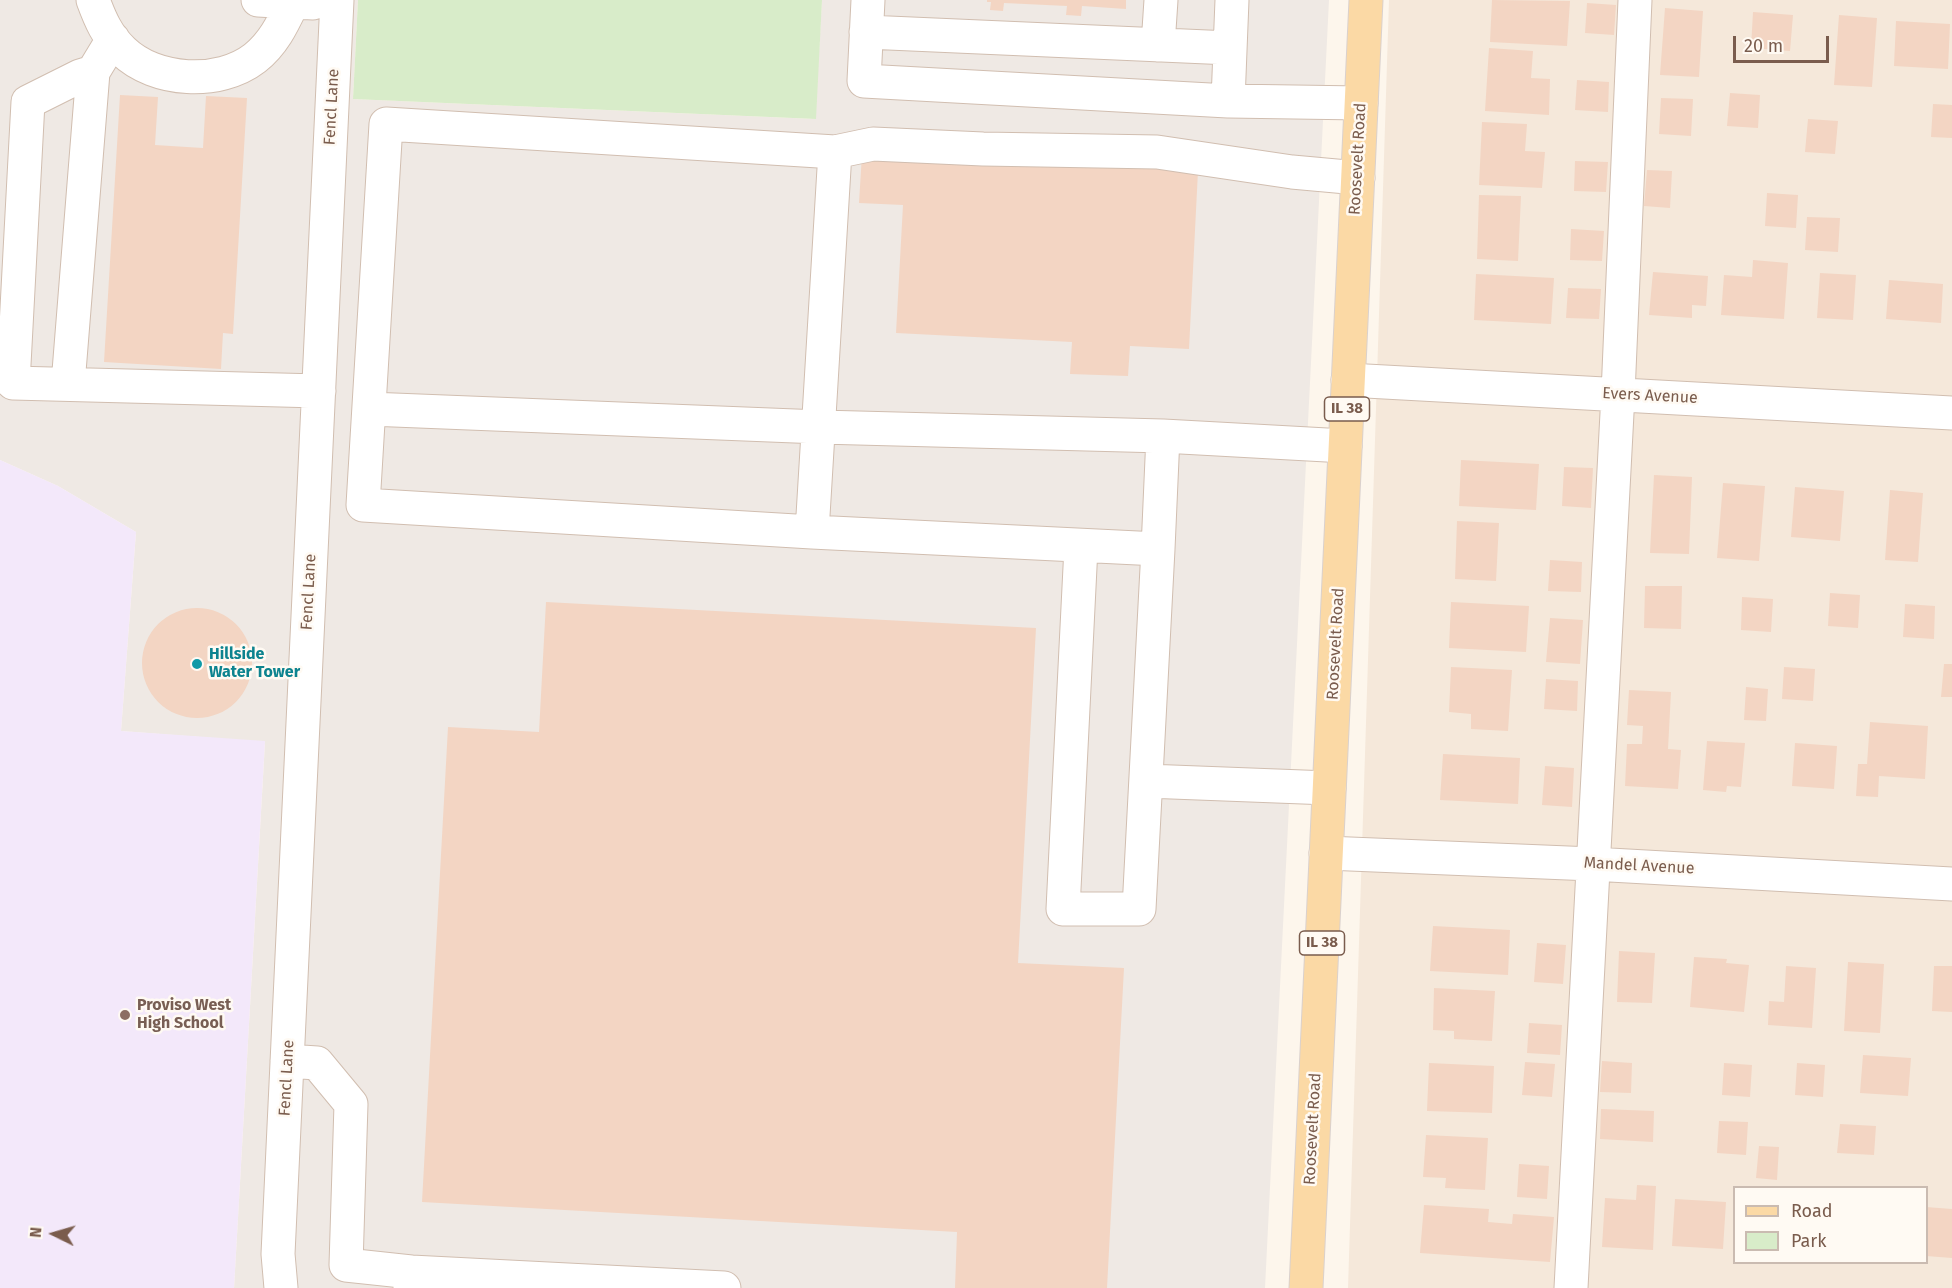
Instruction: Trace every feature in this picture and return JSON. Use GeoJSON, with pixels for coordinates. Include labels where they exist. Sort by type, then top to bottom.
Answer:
{"type":"FeatureCollection","features":[{"type":"Feature","properties":{"kind":"main road","name":"Roosevelt Road"},"geometry":{"type":"LineString","coordinates":[[1305,1288],[1366,0]]}},
{"type":"Feature","properties":{"kind":"street"},"geometry":{"type":"LineString","coordinates":[[93,0],[101,24],[123,52],[153,70],[187,78],[222,74],[254,59],[278,34],[293,2]]}},
{"type":"Feature","properties":{"kind":"street","name":"Fencl Lane"},"geometry":{"type":"LineString","coordinates":[[258,0],[337,2],[278,1254],[281,1288]]}},
{"type":"Feature","properties":{"kind":"street"},"geometry":{"type":"LineString","coordinates":[[868,0],[864,81],[1228,101],[1361,103]]}},
{"type":"Feature","properties":{"kind":"street"},"geometry":{"type":"LineString","coordinates":[[1158,45],[1161,0]]}},
{"type":"Feature","properties":{"kind":"street"},"geometry":{"type":"LineString","coordinates":[[1228,101],[1232,0]]}},
{"type":"Feature","properties":{"kind":"street"},"geometry":{"type":"LineString","coordinates":[[1571,1288],[1618,394],[1635,0]]}},
{"type":"Feature","properties":{"kind":"street"},"geometry":{"type":"LineString","coordinates":[[866,32],[1230,48]]}},
{"type":"Feature","properties":{"kind":"street"},"geometry":{"type":"LineString","coordinates":[[68,384],[93,72],[113,39]]}},
{"type":"Feature","properties":{"kind":"street"},"geometry":{"type":"LineString","coordinates":[[93,72],[80,76],[28,102],[13,383],[319,391]]}},
{"type":"Feature","properties":{"kind":"street"},"geometry":{"type":"LineString","coordinates":[[1158,549],[1081,547],[363,505],[386,124],[835,152],[873,144],[983,149],[1157,152],[1292,172],[1358,178]]}},
{"type":"Feature","properties":{"kind":"street"},"geometry":{"type":"LineString","coordinates":[[812,532],[835,152]]}},
{"type":"Feature","properties":{"kind":"street","name":"Evers Avenue"},"geometry":{"type":"LineString","coordinates":[[1348,380],[1952,413]]}},
{"type":"Feature","properties":{"kind":"street"},"geometry":{"type":"LineString","coordinates":[[369,410],[820,427],[1163,436],[1345,446]]}},
{"type":"Feature","properties":{"kind":"street"},"geometry":{"type":"LineString","coordinates":[[1081,547],[1063,909],[1139,909],[1163,436]]}},
{"type":"Feature","properties":{"kind":"street"},"geometry":{"type":"LineString","coordinates":[[1146,781],[1329,788]]}},
{"type":"Feature","properties":{"kind":"street","name":"Mandel Avenue"},"geometry":{"type":"LineString","coordinates":[[1326,853],[1592,864],[1952,884]]}},
{"type":"Feature","properties":{"kind":"street"},"geometry":{"type":"LineString","coordinates":[[287,1061],[317,1063],[351,1104],[346,1265],[411,1280],[724,1288]]}},
{"type":"Feature","properties":{"kind":"shaded area"},"geometry":{"type":"Polygon","coordinates":[[[0,0],[358,0],[353,99],[815,119],[822,0],[1329,0],[1265,1288],[234,1288],[265,742],[121,731],[136,532],[58,486],[0,460],[0,0]]]}},
{"type":"Feature","properties":{"kind":"shaded area"},"geometry":{"type":"Polygon","coordinates":[[[1389,0],[1952,0],[1952,1288],[1348,1288],[1389,0]]]}},
{"type":"Feature","properties":{"kind":"shaded area","name":"Proviso West High School"},"geometry":{"type":"Polygon","coordinates":[[[0,460],[58,486],[136,532],[121,731],[265,741],[234,1288],[0,1288],[0,460]]]}},
{"type":"Feature","properties":{"kind":"green space"},"geometry":{"type":"Polygon","coordinates":[[[358,0],[822,0],[816,119],[353,99],[358,0]]]}},
{"type":"Feature","properties":{"kind":"building"},"geometry":{"type":"Polygon","coordinates":[[[987,0],[1126,0],[1126,9],[1082,6],[1081,16],[1066,15],[1067,6],[1004,3],[1003,11],[990,10],[991,2],[987,0]]]}},
{"type":"Feature","properties":{"kind":"building"},"geometry":{"type":"Polygon","coordinates":[[[1492,0],[1570,1],[1567,46],[1490,42],[1492,0]]]}},
{"type":"Feature","properties":{"kind":"building"},"geometry":{"type":"Polygon","coordinates":[[[1587,3],[1616,5],[1614,35],[1585,33],[1587,3]]]}},
{"type":"Feature","properties":{"kind":"building"},"geometry":{"type":"Polygon","coordinates":[[[1665,8],[1703,11],[1699,77],[1660,75],[1665,8]]]}},
{"type":"Feature","properties":{"kind":"building"},"geometry":{"type":"Polygon","coordinates":[[[1753,12],[1793,15],[1790,51],[1751,48],[1753,12]]]}},
{"type":"Feature","properties":{"kind":"building"},"geometry":{"type":"Polygon","coordinates":[[[1839,15],[1877,18],[1872,87],[1834,85],[1839,15]]]}},
{"type":"Feature","properties":{"kind":"building"},"geometry":{"type":"Polygon","coordinates":[[[1896,21],[1950,24],[1948,69],[1894,66],[1896,21]]]}},
{"type":"Feature","properties":{"kind":"building"},"geometry":{"type":"Polygon","coordinates":[[[1489,48],[1533,51],[1531,78],[1550,79],[1549,115],[1485,111],[1489,48]]]}},
{"type":"Feature","properties":{"kind":"building"},"geometry":{"type":"Polygon","coordinates":[[[1577,80],[1609,82],[1608,112],[1575,110],[1577,80]]]}},
{"type":"Feature","properties":{"kind":"building"},"geometry":{"type":"Polygon","coordinates":[[[1730,93],[1760,95],[1758,128],[1727,126],[1730,93]]]}},
{"type":"Feature","properties":{"kind":"building"},"geometry":{"type":"Polygon","coordinates":[[[120,95],[158,97],[155,145],[203,148],[206,96],[247,98],[233,334],[223,333],[221,369],[104,362],[120,95]]]}},
{"type":"Feature","properties":{"kind":"building"},"geometry":{"type":"Polygon","coordinates":[[[1661,98],[1693,99],[1691,136],[1659,134],[1661,98]]]}},
{"type":"Feature","properties":{"kind":"building"},"geometry":{"type":"Polygon","coordinates":[[[1933,104],[1952,105],[1952,138],[1931,137],[1933,104]]]}},
{"type":"Feature","properties":{"kind":"building"},"geometry":{"type":"Polygon","coordinates":[[[1808,119],[1838,121],[1835,154],[1805,152],[1808,119]]]}},
{"type":"Feature","properties":{"kind":"building"},"geometry":{"type":"Polygon","coordinates":[[[1482,122],[1527,124],[1525,151],[1545,152],[1542,188],[1479,185],[1482,122]]]}},
{"type":"Feature","properties":{"kind":"building"},"geometry":{"type":"Polygon","coordinates":[[[862,154],[1198,171],[1189,349],[1130,346],[1128,376],[1070,374],[1072,342],[896,333],[903,205],[859,203],[862,154]]]}},
{"type":"Feature","properties":{"kind":"building"},"geometry":{"type":"Polygon","coordinates":[[[1575,161],[1608,162],[1606,192],[1574,191],[1575,161]]]}},
{"type":"Feature","properties":{"kind":"building"},"geometry":{"type":"Polygon","coordinates":[[[1647,170],[1672,171],[1670,208],[1644,206],[1647,170]]]}},
{"type":"Feature","properties":{"kind":"building"},"geometry":{"type":"Polygon","coordinates":[[[1767,193],[1798,195],[1796,228],[1765,226],[1767,193]]]}},
{"type":"Feature","properties":{"kind":"building"},"geometry":{"type":"Polygon","coordinates":[[[1479,195],[1521,196],[1518,261],[1477,259],[1479,195]]]}},
{"type":"Feature","properties":{"kind":"building"},"geometry":{"type":"Polygon","coordinates":[[[1807,217],[1840,218],[1838,252],[1805,250],[1807,217]]]}},
{"type":"Feature","properties":{"kind":"building"},"geometry":{"type":"Polygon","coordinates":[[[1571,229],[1604,231],[1602,261],[1570,260],[1571,229]]]}},
{"type":"Feature","properties":{"kind":"building"},"geometry":{"type":"Polygon","coordinates":[[[1753,260],[1788,263],[1784,319],[1721,315],[1724,275],[1752,277],[1753,260]]]}},
{"type":"Feature","properties":{"kind":"building"},"geometry":{"type":"Polygon","coordinates":[[[1653,272],[1708,276],[1706,306],[1692,305],[1692,318],[1649,315],[1653,272]]]}},
{"type":"Feature","properties":{"kind":"building"},"geometry":{"type":"Polygon","coordinates":[[[1820,273],[1856,275],[1853,320],[1817,318],[1820,273]]]}},
{"type":"Feature","properties":{"kind":"building"},"geometry":{"type":"Polygon","coordinates":[[[1476,274],[1554,278],[1551,324],[1474,320],[1476,274]]]}},
{"type":"Feature","properties":{"kind":"building"},"geometry":{"type":"Polygon","coordinates":[[[1889,280],[1943,284],[1941,323],[1886,319],[1889,280]]]}},
{"type":"Feature","properties":{"kind":"building"},"geometry":{"type":"Polygon","coordinates":[[[1568,288],[1601,289],[1599,319],[1566,318],[1568,288]]]}},
{"type":"Feature","properties":{"kind":"building"},"geometry":{"type":"Polygon","coordinates":[[[1461,460],[1539,464],[1536,510],[1459,506],[1461,460]]]}},
{"type":"Feature","properties":{"kind":"building"},"geometry":{"type":"Polygon","coordinates":[[[1564,467],[1593,468],[1591,508],[1562,506],[1564,467]]]}},
{"type":"Feature","properties":{"kind":"building"},"geometry":{"type":"Polygon","coordinates":[[[1654,475],[1692,477],[1689,554],[1650,553],[1654,475]]]}},
{"type":"Feature","properties":{"kind":"building"},"geometry":{"type":"Polygon","coordinates":[[[1723,483],[1765,486],[1759,561],[1717,558],[1723,483]]]}},
{"type":"Feature","properties":{"kind":"building"},"geometry":{"type":"Polygon","coordinates":[[[1795,487],[1844,491],[1840,541],[1791,537],[1795,487]]]}},
{"type":"Feature","properties":{"kind":"building"},"geometry":{"type":"Polygon","coordinates":[[[1890,490],[1923,493],[1918,562],[1885,560],[1890,490]]]}},
{"type":"Feature","properties":{"kind":"building"},"geometry":{"type":"Polygon","coordinates":[[[1457,521],[1499,523],[1496,581],[1455,579],[1457,521]]]}},
{"type":"Feature","properties":{"kind":"building"},"geometry":{"type":"Polygon","coordinates":[[[1550,560],[1582,562],[1581,592],[1548,591],[1550,560]]]}},
{"type":"Feature","properties":{"kind":"building"},"geometry":{"type":"Polygon","coordinates":[[[1645,586],[1682,586],[1681,629],[1644,628],[1645,586]]]}},
{"type":"Feature","properties":{"kind":"building"},"geometry":{"type":"Polygon","coordinates":[[[1830,593],[1860,595],[1858,628],[1828,626],[1830,593]]]}},
{"type":"Feature","properties":{"kind":"building"},"geometry":{"type":"Polygon","coordinates":[[[1742,597],[1773,599],[1771,632],[1741,630],[1742,597]]]}},
{"type":"Feature","properties":{"kind":"building"},"geometry":{"type":"Polygon","coordinates":[[[546,602],[1036,628],[1018,963],[1124,968],[1107,1288],[955,1288],[957,1232],[422,1202],[448,727],[539,732],[546,602]]]}},
{"type":"Feature","properties":{"kind":"building"},"geometry":{"type":"Polygon","coordinates":[[[1451,602],[1529,606],[1526,652],[1449,648],[1451,602]]]}},
{"type":"Feature","properties":{"kind":"building"},"geometry":{"type":"Polygon","coordinates":[[[1905,604],[1935,606],[1934,639],[1903,637],[1905,604]]]}},
{"type":"Feature","properties":{"kind":"building","name":"Hillside Water Tower"},"geometry":{"type":"Polygon","coordinates":[[[197,608],[218,612],[236,624],[248,642],[252,663],[248,684],[236,702],[218,714],[197,718],[176,714],[158,702],[146,684],[142,663],[146,642],[158,624],[176,612],[197,608]]]}},
{"type":"Feature","properties":{"kind":"building"},"geometry":{"type":"Polygon","coordinates":[[[1550,618],[1583,620],[1580,664],[1546,662],[1550,618]]]}},
{"type":"Feature","properties":{"kind":"building"},"geometry":{"type":"Polygon","coordinates":[[[1944,664],[1952,664],[1952,697],[1941,697],[1944,664]]]}},
{"type":"Feature","properties":{"kind":"building"},"geometry":{"type":"Polygon","coordinates":[[[1451,667],[1512,670],[1508,731],[1471,729],[1471,714],[1449,712],[1451,667]]]}},
{"type":"Feature","properties":{"kind":"building"},"geometry":{"type":"Polygon","coordinates":[[[1784,667],[1815,669],[1813,701],[1782,699],[1784,667]]]}},
{"type":"Feature","properties":{"kind":"building"},"geometry":{"type":"Polygon","coordinates":[[[1546,679],[1578,681],[1577,711],[1544,709],[1546,679]]]}},
{"type":"Feature","properties":{"kind":"building"},"geometry":{"type":"Polygon","coordinates":[[[1746,687],[1768,689],[1766,721],[1744,720],[1746,687]]]}},
{"type":"Feature","properties":{"kind":"building"},"geometry":{"type":"Polygon","coordinates":[[[1629,690],[1671,692],[1668,749],[1681,750],[1678,789],[1625,786],[1627,744],[1642,744],[1643,726],[1627,725],[1629,690]]]}},
{"type":"Feature","properties":{"kind":"building"},"geometry":{"type":"Polygon","coordinates":[[[1870,722],[1928,726],[1925,779],[1879,776],[1878,797],[1856,796],[1858,764],[1867,764],[1870,722]]]}},
{"type":"Feature","properties":{"kind":"building"},"geometry":{"type":"Polygon","coordinates":[[[1707,741],[1745,743],[1741,787],[1727,786],[1726,792],[1703,790],[1707,741]]]}},
{"type":"Feature","properties":{"kind":"building"},"geometry":{"type":"Polygon","coordinates":[[[1795,743],[1837,746],[1834,789],[1792,786],[1795,743]]]}},
{"type":"Feature","properties":{"kind":"building"},"geometry":{"type":"Polygon","coordinates":[[[1443,754],[1520,758],[1518,804],[1440,800],[1443,754]]]}},
{"type":"Feature","properties":{"kind":"building"},"geometry":{"type":"Polygon","coordinates":[[[1545,766],[1574,768],[1572,807],[1542,805],[1545,766]]]}},
{"type":"Feature","properties":{"kind":"building"},"geometry":{"type":"Polygon","coordinates":[[[1433,926],[1510,930],[1508,975],[1430,971],[1433,926]]]}},
{"type":"Feature","properties":{"kind":"building"},"geometry":{"type":"Polygon","coordinates":[[[1537,943],[1566,945],[1563,984],[1534,982],[1537,943]]]}},
{"type":"Feature","properties":{"kind":"building"},"geometry":{"type":"Polygon","coordinates":[[[1619,951],[1655,953],[1652,1003],[1617,1002],[1619,951]]]}},
{"type":"Feature","properties":{"kind":"building"},"geometry":{"type":"Polygon","coordinates":[[[1694,957],[1727,959],[1726,963],[1749,965],[1744,1012],[1690,1007],[1694,957]]]}},
{"type":"Feature","properties":{"kind":"building"},"geometry":{"type":"Polygon","coordinates":[[[1848,962],[1884,964],[1880,1033],[1844,1031],[1848,962]]]}},
{"type":"Feature","properties":{"kind":"building"},"geometry":{"type":"Polygon","coordinates":[[[1786,966],[1816,968],[1812,1028],[1768,1025],[1769,1001],[1784,1002],[1786,966]]]}},
{"type":"Feature","properties":{"kind":"building"},"geometry":{"type":"Polygon","coordinates":[[[1934,966],[1952,966],[1952,1012],[1932,1011],[1934,966]]]}},
{"type":"Feature","properties":{"kind":"building"},"geometry":{"type":"Polygon","coordinates":[[[1434,988],[1495,991],[1492,1041],[1454,1039],[1454,1031],[1433,1030],[1434,988]]]}},
{"type":"Feature","properties":{"kind":"building"},"geometry":{"type":"Polygon","coordinates":[[[1529,1023],[1562,1025],[1560,1055],[1527,1053],[1529,1023]]]}},
{"type":"Feature","properties":{"kind":"building"},"geometry":{"type":"Polygon","coordinates":[[[1863,1055],[1911,1058],[1908,1096],[1860,1093],[1863,1055]]]}},
{"type":"Feature","properties":{"kind":"building"},"geometry":{"type":"Polygon","coordinates":[[[1602,1061],[1632,1063],[1631,1093],[1600,1092],[1602,1061]]]}},
{"type":"Feature","properties":{"kind":"building"},"geometry":{"type":"Polygon","coordinates":[[[1525,1062],[1555,1064],[1552,1097],[1522,1095],[1525,1062]]]}},
{"type":"Feature","properties":{"kind":"building"},"geometry":{"type":"Polygon","coordinates":[[[1429,1063],[1494,1066],[1492,1113],[1427,1111],[1429,1063]]]}},
{"type":"Feature","properties":{"kind":"building"},"geometry":{"type":"Polygon","coordinates":[[[1724,1063],[1752,1065],[1750,1097],[1722,1095],[1724,1063]]]}},
{"type":"Feature","properties":{"kind":"building"},"geometry":{"type":"Polygon","coordinates":[[[1797,1063],[1825,1065],[1823,1097],[1795,1095],[1797,1063]]]}},
{"type":"Feature","properties":{"kind":"building"},"geometry":{"type":"Polygon","coordinates":[[[1601,1109],[1654,1111],[1653,1142],[1600,1139],[1601,1109]]]}},
{"type":"Feature","properties":{"kind":"building"},"geometry":{"type":"Polygon","coordinates":[[[1719,1121],[1748,1122],[1746,1155],[1717,1153],[1719,1121]]]}},
{"type":"Feature","properties":{"kind":"building"},"geometry":{"type":"Polygon","coordinates":[[[1840,1124],[1876,1126],[1874,1155],[1837,1153],[1840,1124]]]}},
{"type":"Feature","properties":{"kind":"building"},"geometry":{"type":"Polygon","coordinates":[[[1426,1135],[1488,1138],[1485,1190],[1445,1188],[1446,1178],[1423,1177],[1426,1135]]]}},
{"type":"Feature","properties":{"kind":"building"},"geometry":{"type":"Polygon","coordinates":[[[1759,1146],[1779,1147],[1777,1180],[1756,1178],[1759,1146]]]}},
{"type":"Feature","properties":{"kind":"building"},"geometry":{"type":"Polygon","coordinates":[[[1519,1164],[1549,1166],[1547,1199],[1517,1197],[1519,1164]]]}},
{"type":"Feature","properties":{"kind":"building"},"geometry":{"type":"Polygon","coordinates":[[[1637,1185],[1656,1186],[1653,1250],[1602,1247],[1605,1198],[1636,1200],[1637,1185]]]}},
{"type":"Feature","properties":{"kind":"building"},"geometry":{"type":"Polygon","coordinates":[[[1675,1199],[1726,1202],[1723,1249],[1672,1246],[1675,1199]]]}},
{"type":"Feature","properties":{"kind":"building"},"geometry":{"type":"Polygon","coordinates":[[[1424,1205],[1489,1209],[1488,1222],[1512,1224],[1513,1214],[1554,1217],[1550,1262],[1420,1253],[1424,1205]]]}},
{"type":"Feature","properties":{"kind":"building"},"geometry":{"type":"Polygon","coordinates":[[[1928,1207],[1952,1209],[1952,1258],[1928,1256],[1928,1207]]]}},
{"type":"Feature","properties":{"kind":"place","name":"Hillside Water Tower"},"geometry":{"type":"Point","coordinates":[197,664]}},
{"type":"Feature","properties":{"kind":"place","name":"Proviso West High School"},"geometry":{"type":"Point","coordinates":[125,1015]}}]}
